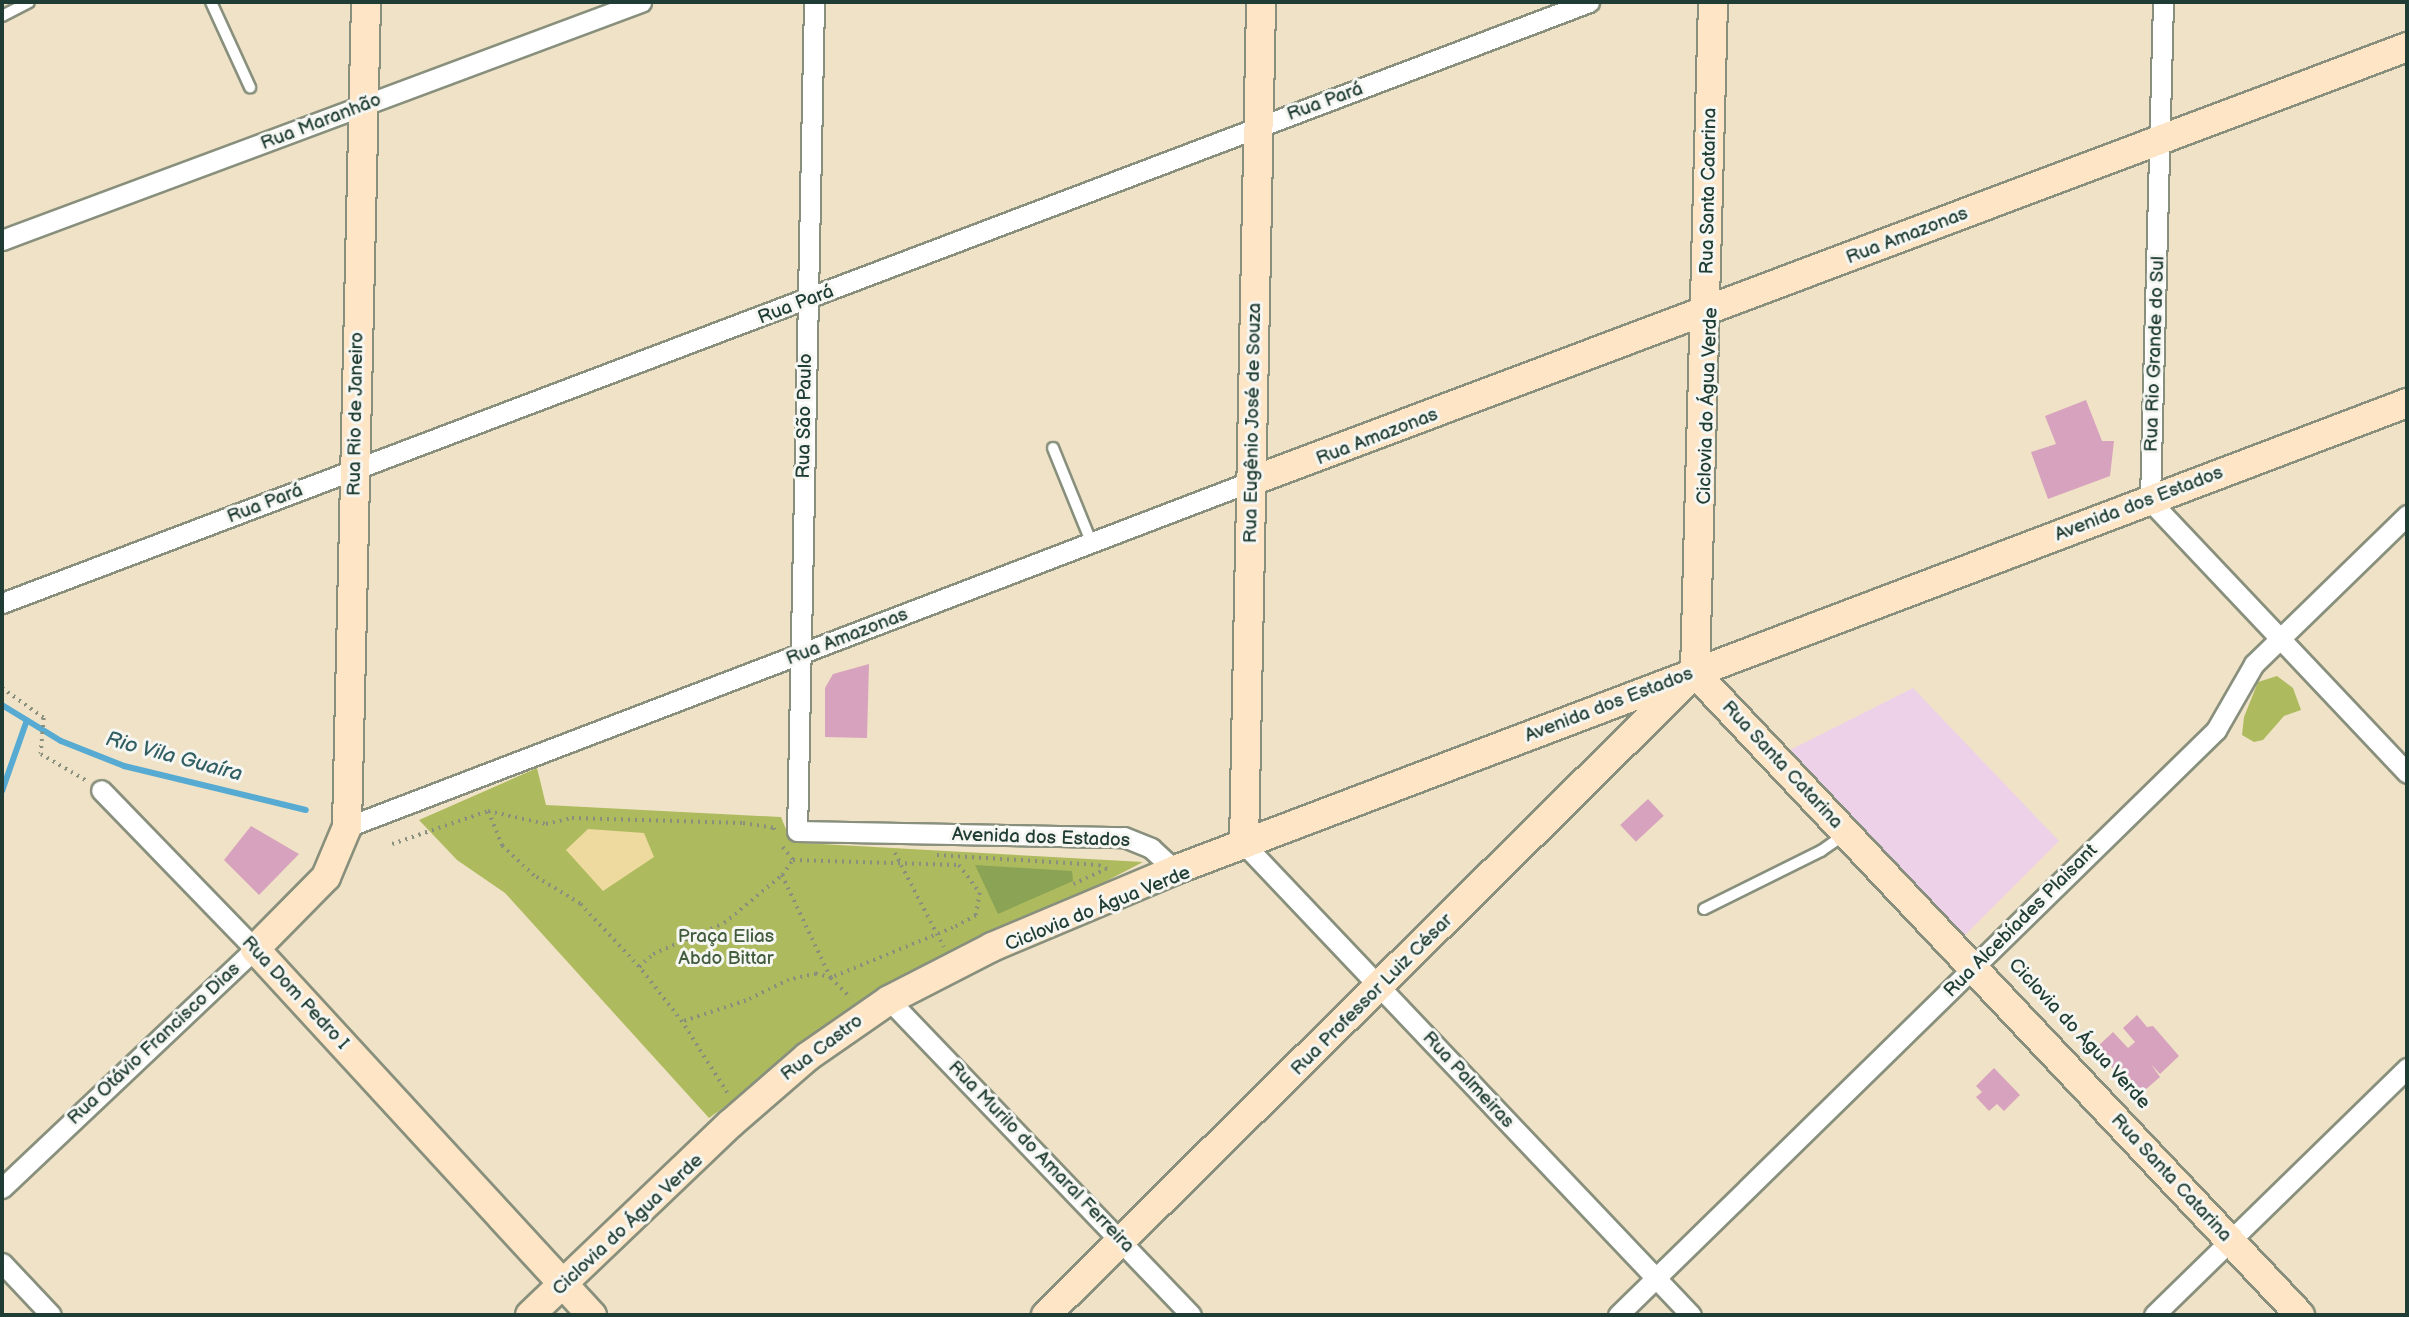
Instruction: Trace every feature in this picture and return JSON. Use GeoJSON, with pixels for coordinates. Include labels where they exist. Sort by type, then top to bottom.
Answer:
{"type":"FeatureCollection","features":[{"type":"Feature","properties":{"kind":"street","name":"Rua Rio de Janeiro"},"geometry":{"type":"LineString","coordinates":[[347,827],[366,2]]}},
{"type":"Feature","properties":{"kind":"street","name":"Rua Maranhão"},"geometry":{"type":"LineString","coordinates":[[2,240],[640,2]]}},
{"type":"Feature","properties":{"kind":"street","name":"Rua São Paulo"},"geometry":{"type":"LineString","coordinates":[[797,831],[814,2]]}},
{"type":"Feature","properties":{"kind":"street","name":"Rua Eugênio José de Souza"},"geometry":{"type":"LineString","coordinates":[[1244,844],[1261,2]]}},
{"type":"Feature","properties":{"kind":"street","name":"Rua Pará"},"geometry":{"type":"LineString","coordinates":[[2,603],[808,302],[1259,126],[1589,2]]}},
{"type":"Feature","properties":{"kind":"street","name":"Rua Santa Catarina"},"geometry":{"type":"LineString","coordinates":[[1713,2],[1707,312],[1695,673],[2300,1315]]}},
{"type":"Feature","properties":{"kind":"street","name":"Rua Rio Grande do Sul"},"geometry":{"type":"LineString","coordinates":[[2150,501],[2161,140],[2162,2]]}},
{"type":"Feature","properties":{"kind":"street","name":"Rua Amazonas"},"geometry":{"type":"LineString","coordinates":[[347,827],[1092,545],[1252,481],[2407,47]]}},
{"type":"Feature","properties":{"kind":"street","name":"Avenida dos Estados"},"geometry":{"type":"LineString","coordinates":[[797,831],[1124,837],[1151,848],[1175,870],[2407,403]]}},
{"type":"Feature","properties":{"kind":"street"},"geometry":{"type":"LineString","coordinates":[[2150,501],[2407,773]]}},
{"type":"Feature","properties":{"kind":"street","name":"Rua Alcebíades Plaisant"},"geometry":{"type":"LineString","coordinates":[[1618,1315],[2216,730],[2238,686],[2278,637],[2407,515]]}},
{"type":"Feature","properties":{"kind":"street","name":"Rua Professor Luiz César"},"geometry":{"type":"LineString","coordinates":[[1046,1315],[1381,988],[1695,673]]}},
{"type":"Feature","properties":{"kind":"street","name":"Rua Dom Pedro I"},"geometry":{"type":"LineString","coordinates":[[101,790],[255,949],[592,1315]]}},
{"type":"Feature","properties":{"kind":"street","name":"Rua Otávio Francisco Dias"},"geometry":{"type":"LineString","coordinates":[[2,1188],[255,949],[326,877],[347,827]]}},
{"type":"Feature","properties":{"kind":"street","name":"Rua Palmeiras"},"geometry":{"type":"LineString","coordinates":[[1244,844],[1691,1315]]}},
{"type":"Feature","properties":{"kind":"street","name":"Rua Castro"},"geometry":{"type":"LineString","coordinates":[[530,1315],[768,1089],[889,1000],[992,947],[1175,870]]}},
{"type":"Feature","properties":{"kind":"street","name":"Rua Murilo do Amaral Ferreira"},"geometry":{"type":"LineString","coordinates":[[889,1000],[1191,1315]]}},
{"type":"Feature","properties":{"kind":"street"},"geometry":{"type":"LineString","coordinates":[[2154,1315],[2407,1068]]}},
{"type":"Feature","properties":{"kind":"street"},"geometry":{"type":"LineString","coordinates":[[2,1263],[51,1315]]}},
{"type":"Feature","properties":{"kind":"lane"},"geometry":{"type":"LineString","coordinates":[[2,16],[29,2]]}},
{"type":"Feature","properties":{"kind":"lane"},"geometry":{"type":"LineString","coordinates":[[211,2],[250,87]]}},
{"type":"Feature","properties":{"kind":"lane"},"geometry":{"type":"LineString","coordinates":[[1053,448],[1092,545]]}},
{"type":"Feature","properties":{"kind":"lane"},"geometry":{"type":"LineString","coordinates":[[1704,909],[1821,851],[1846,834]]}},
{"type":"Feature","properties":{"kind":"path"},"geometry":{"type":"LineString","coordinates":[[2,688],[44,718],[41,754],[101,790]]}},
{"type":"Feature","properties":{"kind":"path"},"geometry":{"type":"LineString","coordinates":[[488,811],[502,846],[534,876],[580,904],[639,967],[682,1021],[730,1098]]}},
{"type":"Feature","properties":{"kind":"path"},"geometry":{"type":"LineString","coordinates":[[392,844],[488,811],[546,824],[572,818],[743,823],[774,828],[793,860]]}},
{"type":"Feature","properties":{"kind":"path"},"geometry":{"type":"LineString","coordinates":[[908,854],[895,853],[945,948],[956,942]]}},
{"type":"Feature","properties":{"kind":"path"},"geometry":{"type":"LineString","coordinates":[[936,855],[1098,865],[1107,869],[1058,891]]}},
{"type":"Feature","properties":{"kind":"path"},"geometry":{"type":"LineString","coordinates":[[682,1021],[746,1001],[789,980],[816,974],[831,978],[976,916],[981,901],[976,885],[959,865],[901,866],[793,860]]}},
{"type":"Feature","properties":{"kind":"path"},"geometry":{"type":"LineString","coordinates":[[639,967],[653,954],[724,923],[782,875],[793,860]]}},
{"type":"Feature","properties":{"kind":"path"},"geometry":{"type":"LineString","coordinates":[[782,875],[831,978],[857,1004],[889,1000]]}},
{"type":"Feature","properties":{"kind":"shaded area"},"geometry":{"type":"Polygon","coordinates":[[[1913,688],[2059,841],[1963,937],[1780,755],[1913,688]]]}},
{"type":"Feature","properties":{"kind":"green space"},"geometry":{"type":"Polygon","coordinates":[[[2277,676],[2293,688],[2301,710],[2284,716],[2263,740],[2254,742],[2242,735],[2244,717],[2258,682],[2277,676]]]}},
{"type":"Feature","properties":{"kind":"green space","name":"Praça Elias Abdo Bittar"},"geometry":{"type":"Polygon","coordinates":[[[537,768],[546,805],[781,817],[790,839],[803,843],[1143,862],[864,1007],[709,1118],[505,893],[457,860],[419,820],[537,768]]]}},
{"type":"Feature","properties":{"kind":"green space"},"geometry":{"type":"Polygon","coordinates":[[[975,865],[1072,871],[1073,881],[998,914],[975,865]]]}},
{"type":"Feature","properties":{"kind":"sand"},"geometry":{"type":"Polygon","coordinates":[[[588,829],[644,833],[654,857],[603,891],[566,850],[588,829]]]}},
{"type":"Feature","properties":{"kind":"building"},"geometry":{"type":"Polygon","coordinates":[[[2086,400],[2102,441],[2114,441],[2110,476],[2048,499],[2031,452],[2056,444],[2045,416],[2086,400]]]}},
{"type":"Feature","properties":{"kind":"building"},"geometry":{"type":"Polygon","coordinates":[[[869,664],[867,738],[825,737],[825,688],[833,674],[869,664]]]}},
{"type":"Feature","properties":{"kind":"building"},"geometry":{"type":"Polygon","coordinates":[[[1648,799],[1664,816],[1636,842],[1620,825],[1648,799]]]}},
{"type":"Feature","properties":{"kind":"building"},"geometry":{"type":"Polygon","coordinates":[[[251,826],[299,854],[259,895],[224,860],[251,826]]]}},
{"type":"Feature","properties":{"kind":"building"},"geometry":{"type":"Polygon","coordinates":[[[2137,1015],[2147,1027],[2153,1026],[2179,1056],[2160,1074],[2151,1064],[2160,1077],[2138,1096],[2095,1049],[2113,1032],[2128,1048],[2135,1042],[2123,1028],[2137,1015]]]}},
{"type":"Feature","properties":{"kind":"building"},"geometry":{"type":"Polygon","coordinates":[[[1994,1068],[2020,1095],[2004,1111],[1997,1104],[1989,1111],[1976,1097],[1982,1092],[1976,1086],[1994,1068]]]}},
{"type":"Feature","properties":{"kind":"waterway","name":"Rio Vila Guaíra"},"geometry":{"type":"LineString","coordinates":[[2,705],[61,741],[124,766],[306,810]]}},
{"type":"Feature","properties":{"kind":"waterway"},"geometry":{"type":"LineString","coordinates":[[2,791],[27,720]]}}]}
